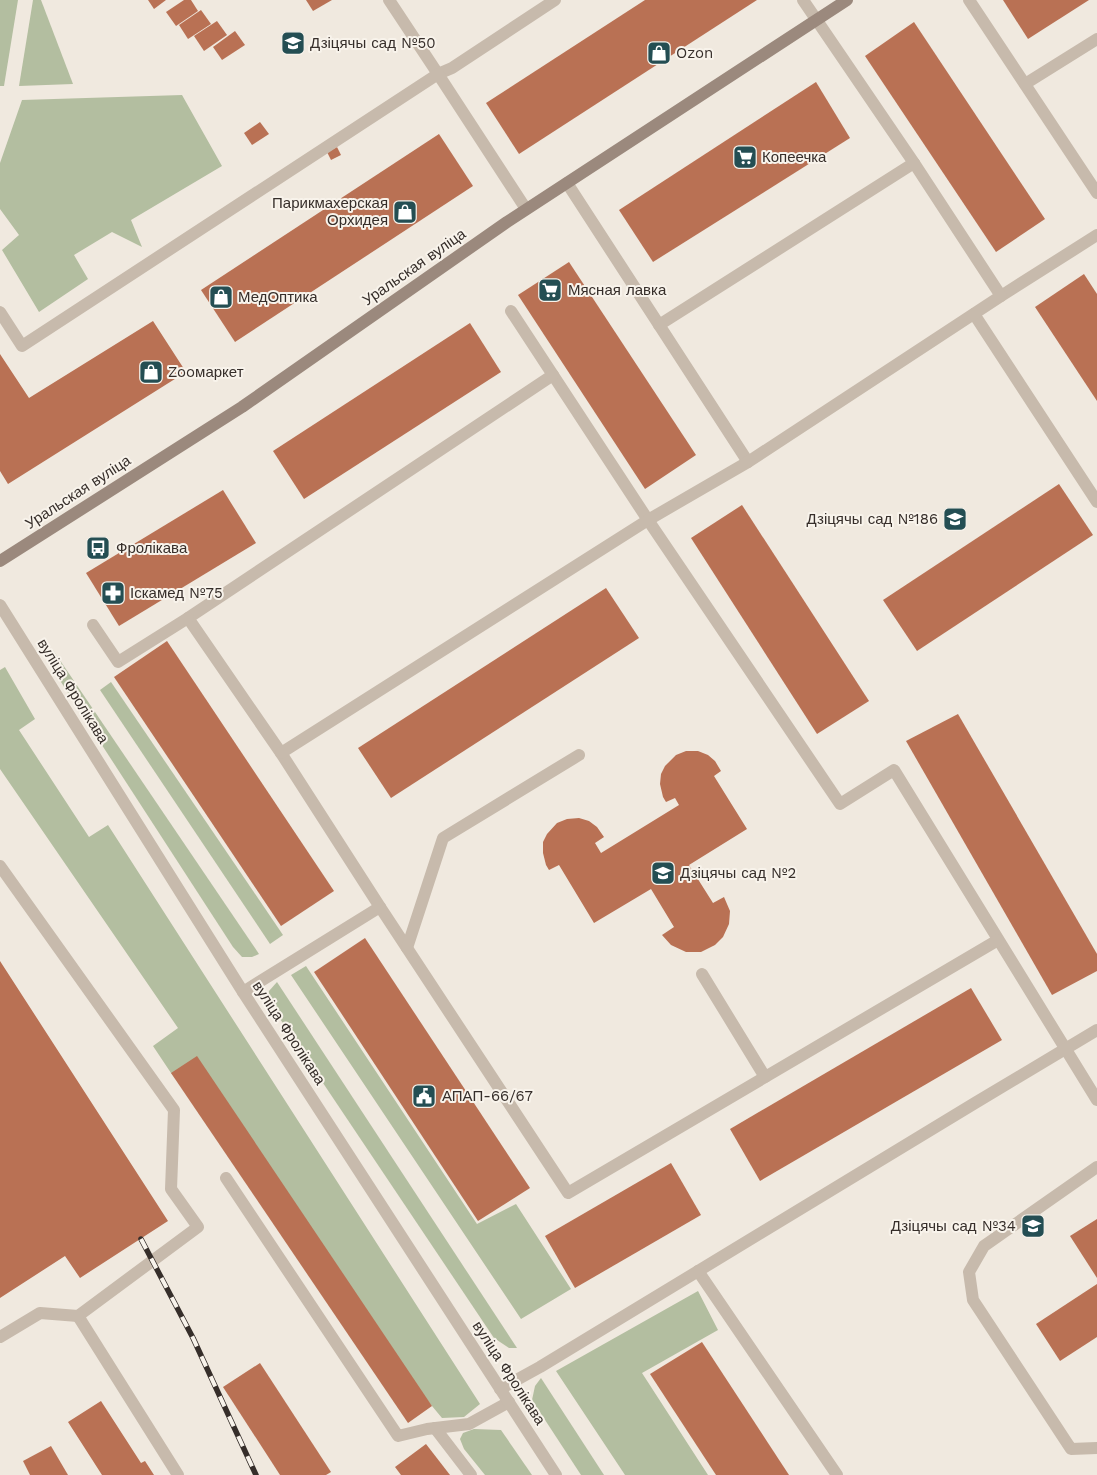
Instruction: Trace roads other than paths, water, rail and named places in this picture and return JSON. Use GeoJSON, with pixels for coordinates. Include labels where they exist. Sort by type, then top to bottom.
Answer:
{"type":"FeatureCollection","features":[{"type":"Feature","properties":{"kind":"street"},"geometry":{"type":"LineString","coordinates":[[389,0],[526,209]]}},
{"type":"Feature","properties":{"kind":"street"},"geometry":{"type":"LineString","coordinates":[[0,312],[22,346],[438,74],[452,68],[555,0]]}},
{"type":"Feature","properties":{"kind":"street"},"geometry":{"type":"LineString","coordinates":[[803,0],[914,163],[1001,296]]}},
{"type":"Feature","properties":{"kind":"street","name":"Уральская вуліца"},"geometry":{"type":"LineString","coordinates":[[0,561],[242,407],[526,209],[847,0]]}},
{"type":"Feature","properties":{"kind":"street"},"geometry":{"type":"LineString","coordinates":[[969,0],[1097,193]]}},
{"type":"Feature","properties":{"kind":"street"},"geometry":{"type":"LineString","coordinates":[[1025,84],[1097,39]]}},
{"type":"Feature","properties":{"kind":"street"},"geometry":{"type":"LineString","coordinates":[[659,325],[914,163]]}},
{"type":"Feature","properties":{"kind":"street"},"geometry":{"type":"LineString","coordinates":[[567,183],[748,462]]}},
{"type":"Feature","properties":{"kind":"street"},"geometry":{"type":"LineString","coordinates":[[281,753],[648,520],[748,462],[1097,235]]}},
{"type":"Feature","properties":{"kind":"street"},"geometry":{"type":"LineString","coordinates":[[511,311],[648,520],[840,804],[894,770],[1097,1100]]}},
{"type":"Feature","properties":{"kind":"street"},"geometry":{"type":"LineString","coordinates":[[974,314],[1097,502]]}},
{"type":"Feature","properties":{"kind":"street"},"geometry":{"type":"LineString","coordinates":[[93,625],[118,662],[188,618],[553,376]]}},
{"type":"Feature","properties":{"kind":"street","name":"вуліца Фролікава"},"geometry":{"type":"LineString","coordinates":[[0,605],[243,992],[556,1475]]}},
{"type":"Feature","properties":{"kind":"street"},"geometry":{"type":"LineString","coordinates":[[188,618],[281,753],[568,1193],[998,940]]}},
{"type":"Feature","properties":{"kind":"street"},"geometry":{"type":"LineString","coordinates":[[407,948],[443,838],[579,755]]}},
{"type":"Feature","properties":{"kind":"street"},"geometry":{"type":"LineString","coordinates":[[0,866],[174,1110],[171,1189],[198,1227],[78,1316],[40,1313],[0,1337]]}},
{"type":"Feature","properties":{"kind":"street"},"geometry":{"type":"LineString","coordinates":[[243,992],[380,907]]}},
{"type":"Feature","properties":{"kind":"street"},"geometry":{"type":"LineString","coordinates":[[702,974],[765,1077]]}},
{"type":"Feature","properties":{"kind":"street"},"geometry":{"type":"LineString","coordinates":[[500,1389],[540,1367],[1097,1030]]}},
{"type":"Feature","properties":{"kind":"street"},"geometry":{"type":"LineString","coordinates":[[1097,1167],[984,1246],[969,1272],[973,1300],[1071,1449],[1097,1448]]}},
{"type":"Feature","properties":{"kind":"street"},"geometry":{"type":"LineString","coordinates":[[226,1178],[398,1436],[435,1428],[469,1424],[509,1402]]}},
{"type":"Feature","properties":{"kind":"street"},"geometry":{"type":"LineString","coordinates":[[698,1271],[837,1475]]}},
{"type":"Feature","properties":{"kind":"street"},"geometry":{"type":"LineString","coordinates":[[78,1316],[178,1475]]}},
{"type":"Feature","properties":{"kind":"street"},"geometry":{"type":"LineString","coordinates":[[435,1428],[471,1475]]}},
{"type":"Feature","properties":{"kind":"railway"},"geometry":{"type":"LineString","coordinates":[[141,1239],[193,1338],[256,1475]]}},
{"type":"Feature","properties":{"kind":"place","name":"Дзіцячы сад №50"},"geometry":{"type":"Point","coordinates":[293,43]}},
{"type":"Feature","properties":{"kind":"place","name":"Ozon"},"geometry":{"type":"Point","coordinates":[659,53]}},
{"type":"Feature","properties":{"kind":"place","name":"Копеечка"},"geometry":{"type":"Point","coordinates":[745,157]}},
{"type":"Feature","properties":{"kind":"place","name":"Парикмахерская Орхидея"},"geometry":{"type":"Point","coordinates":[405,212]}},
{"type":"Feature","properties":{"kind":"place","name":"Мясная лавка"},"geometry":{"type":"Point","coordinates":[550,290]}},
{"type":"Feature","properties":{"kind":"place","name":"МедОптика"},"geometry":{"type":"Point","coordinates":[221,297]}},
{"type":"Feature","properties":{"kind":"place","name":"Zooмаркет"},"geometry":{"type":"Point","coordinates":[151,372]}},
{"type":"Feature","properties":{"kind":"place","name":"Дзіцячы сад №186"},"geometry":{"type":"Point","coordinates":[955,519]}},
{"type":"Feature","properties":{"kind":"place","name":"Фролікава"},"geometry":{"type":"Point","coordinates":[98,548]}},
{"type":"Feature","properties":{"kind":"place","name":"Іскамед №75"},"geometry":{"type":"Point","coordinates":[113,593]}},
{"type":"Feature","properties":{"kind":"place","name":"Дзіцячы сад №2"},"geometry":{"type":"Point","coordinates":[663,873]}},
{"type":"Feature","properties":{"kind":"place","name":"АПАП-66/67"},"geometry":{"type":"Point","coordinates":[424,1096]}},
{"type":"Feature","properties":{"kind":"place","name":"Дзіцячы сад №34"},"geometry":{"type":"Point","coordinates":[1033,1226]}}]}
